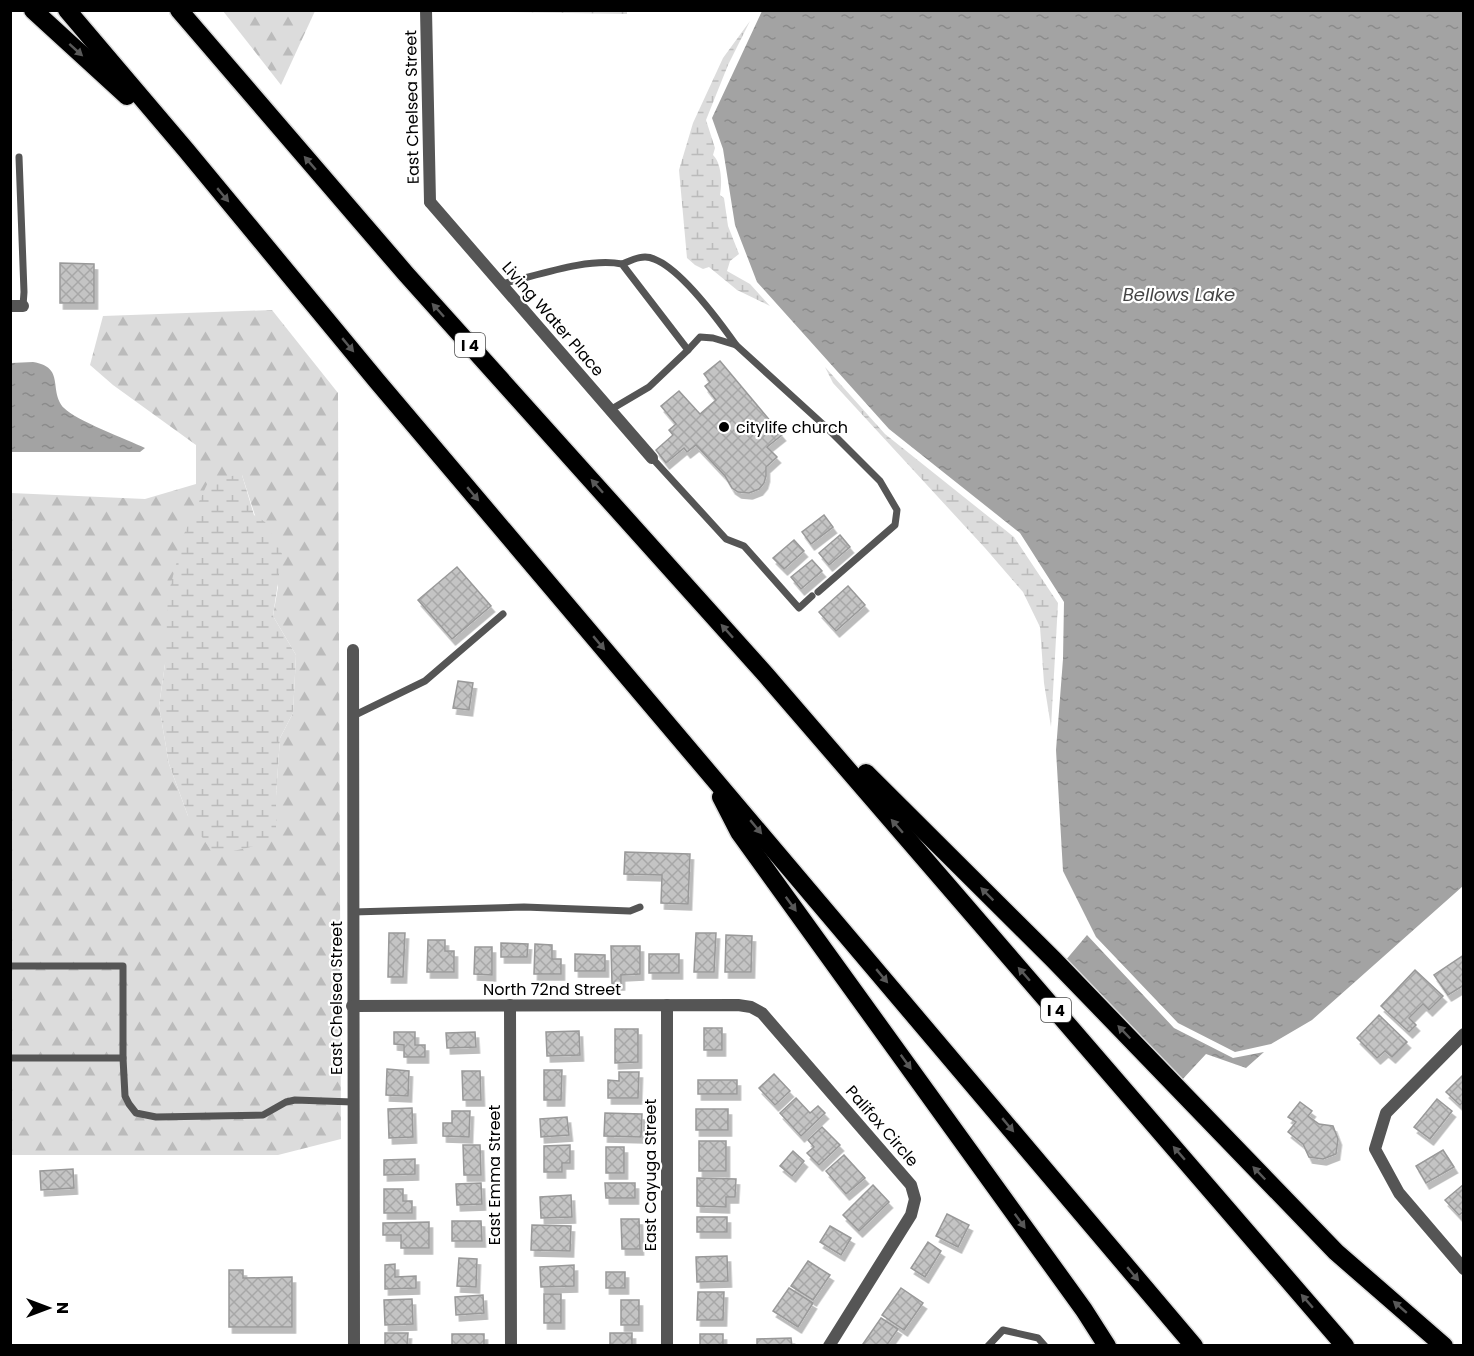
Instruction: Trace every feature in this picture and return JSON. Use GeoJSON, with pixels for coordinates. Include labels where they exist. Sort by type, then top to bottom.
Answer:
{"type":"FeatureCollection","features":[{"type":"Feature","properties":{"kind":"highway"},"geometry":{"type":"LineString","coordinates":[[33,10],[186,150]]}},
{"type":"Feature","properties":{"kind":"highway"},"geometry":{"type":"LineString","coordinates":[[67,10],[377,381],[1194,1346]]}},
{"type":"Feature","properties":{"kind":"highway","name":"I 4"},"geometry":{"type":"LineString","coordinates":[[179,10],[406,274],[766,675],[1345,1346]]}},
{"type":"Feature","properties":{"kind":"highway"},"geometry":{"type":"LineString","coordinates":[[766,675],[1053,959],[1336,1252],[1444,1346]]}},
{"type":"Feature","properties":{"kind":"highway"},"geometry":{"type":"LineString","coordinates":[[704,766],[739,832],[1084,1310],[1113,1346]]}},
{"type":"Feature","properties":{"kind":"highway"},"geometry":{"type":"LineString","coordinates":[[1084,1310],[1107,1346]]}},
{"type":"Feature","properties":{"kind":"street","name":"East Chelsea Street"},"geometry":{"type":"LineString","coordinates":[[426,10],[430,202]]}},
{"type":"Feature","properties":{"kind":"street","name":"Living Water Place"},"geometry":{"type":"LineString","coordinates":[[430,202],[652,458]]}},
{"type":"Feature","properties":{"kind":"street","name":"East Chelsea Street"},"geometry":{"type":"LineString","coordinates":[[352,650],[354,1346]]}},
{"type":"Feature","properties":{"kind":"street","name":"East Emma Street"},"geometry":{"type":"LineString","coordinates":[[510,1005],[512,1346]]}},
{"type":"Feature","properties":{"kind":"street","name":"East Cayuga Street"},"geometry":{"type":"LineString","coordinates":[[667,1005],[667,1346]]}},
{"type":"Feature","properties":{"kind":"street","name":"North 72nd Street"},"geometry":{"type":"LineString","coordinates":[[352,1006],[738,1005],[751,1007]]}},
{"type":"Feature","properties":{"kind":"street","name":"Palifox Circle"},"geometry":{"type":"LineString","coordinates":[[751,1007],[762,1013],[911,1185],[915,1199],[911,1215],[829,1346]]}},
{"type":"Feature","properties":{"kind":"street"},"geometry":{"type":"LineString","coordinates":[[1464,1034],[1386,1113],[1376,1149],[1399,1193],[1464,1269]]}},
{"type":"Feature","properties":{"kind":"lane"},"geometry":{"type":"LineString","coordinates":[[17,306],[24,292],[20,157]]}},
{"type":"Feature","properties":{"kind":"lane"},"geometry":{"type":"LineString","coordinates":[[501,284],[607,261],[622,264],[641,257],[654,258],[673,271],[702,301],[736,345],[826,427],[880,481],[897,510],[896,525],[798,608],[744,546],[726,539],[652,458]]}},
{"type":"Feature","properties":{"kind":"lane"},"geometry":{"type":"LineString","coordinates":[[622,264],[688,350]]}},
{"type":"Feature","properties":{"kind":"lane"},"geometry":{"type":"LineString","coordinates":[[610,410],[649,387],[700,337],[713,338],[736,345]]}},
{"type":"Feature","properties":{"kind":"lane"},"geometry":{"type":"LineString","coordinates":[[352,716],[425,681],[503,614]]}},
{"type":"Feature","properties":{"kind":"lane"},"geometry":{"type":"LineString","coordinates":[[352,912],[524,907],[630,911],[640,907]]}},
{"type":"Feature","properties":{"kind":"lane"},"geometry":{"type":"LineString","coordinates":[[10,966],[123,966],[123,1058],[126,1096],[136,1113],[156,1117],[263,1115],[286,1102],[295,1100],[353,1102]]}},
{"type":"Feature","properties":{"kind":"lane"},"geometry":{"type":"LineString","coordinates":[[10,1058],[123,1058]]}},
{"type":"Feature","properties":{"kind":"lane"},"geometry":{"type":"LineString","coordinates":[[988,1346],[1003,1330],[1038,1338],[1045,1346]]}},
{"type":"Feature","properties":{"kind":"green space"},"geometry":{"type":"Polygon","coordinates":[[[627,10],[627,14],[449,11],[627,10]]]}},
{"type":"Feature","properties":{"kind":"green space"},"geometry":{"type":"Polygon","coordinates":[[[223,11],[315,11],[281,85],[223,11]]]}},
{"type":"Feature","properties":{"kind":"green space"},"geometry":{"type":"Polygon","coordinates":[[[750,21],[728,65],[706,120],[715,148],[713,155],[720,168],[720,195],[724,198],[728,226],[739,254],[730,261],[727,271],[750,284],[770,306],[737,290],[709,267],[703,269],[687,258],[679,170],[693,123],[723,58],[750,21]]]}},
{"type":"Feature","properties":{"kind":"green space"},"geometry":{"type":"Polygon","coordinates":[[[272,310],[338,393],[341,1139],[278,1155],[11,1155],[11,493],[145,499],[196,484],[196,445],[113,385],[90,365],[103,316],[272,310]],[[242,475],[165,664],[159,706],[169,764],[188,816],[276,838],[280,738],[293,713],[296,655],[273,616],[278,587],[242,475]]]}},
{"type":"Feature","properties":{"kind":"green space"},"geometry":{"type":"Polygon","coordinates":[[[825,367],[885,434],[1014,537],[1058,603],[1051,727],[1044,683],[1040,627],[1023,592],[833,383],[825,367]]]}},
{"type":"Feature","properties":{"kind":"green space"},"geometry":{"type":"Polygon","coordinates":[[[242,475],[254,515],[265,522],[282,554],[273,616],[296,655],[293,713],[280,738],[276,839],[214,855],[188,816],[169,764],[159,706],[165,664],[168,595],[184,534],[210,478],[242,475]]]}},
{"type":"Feature","properties":{"kind":"water","name":"Bellows Lake"},"geometry":{"type":"Polygon","coordinates":[[[762,11],[1463,11],[1463,886],[1312,1020],[1271,1044],[1235,1052],[1178,1023],[1096,937],[1063,871],[1056,750],[1063,659],[1064,602],[1020,533],[889,429],[757,282],[735,225],[723,149],[712,118],[762,11]]]}},
{"type":"Feature","properties":{"kind":"water"},"geometry":{"type":"Polygon","coordinates":[[[33,362],[50,369],[55,380],[59,401],[70,413],[145,448],[140,452],[11,452],[11,363],[33,362]]]}},
{"type":"Feature","properties":{"kind":"water"},"geometry":{"type":"Polygon","coordinates":[[[1087,935],[1174,1028],[1233,1058],[1264,1052],[1246,1068],[1206,1054],[1181,1081],[1065,961],[1087,935]]]}},
{"type":"Feature","properties":{"kind":"building"},"geometry":{"type":"Polygon","coordinates":[[[60,263],[94,264],[94,303],[60,303],[60,263]]]}},
{"type":"Feature","properties":{"kind":"building","name":"citylife church"},"geometry":{"type":"Polygon","coordinates":[[[720,361],[782,435],[767,447],[777,457],[766,467],[764,483],[759,489],[749,493],[738,492],[732,488],[725,476],[696,445],[687,452],[684,448],[666,463],[656,450],[673,435],[669,430],[676,424],[661,406],[679,391],[700,414],[716,400],[705,386],[710,382],[704,374],[720,361]]]}},
{"type":"Feature","properties":{"kind":"building"},"geometry":{"type":"Polygon","coordinates":[[[824,515],[833,527],[811,544],[802,532],[824,515]]]}},
{"type":"Feature","properties":{"kind":"building"},"geometry":{"type":"Polygon","coordinates":[[[840,535],[850,547],[829,565],[819,553],[840,535]]]}},
{"type":"Feature","properties":{"kind":"building"},"geometry":{"type":"Polygon","coordinates":[[[794,540],[804,551],[784,569],[773,558],[794,540]]]}},
{"type":"Feature","properties":{"kind":"building"},"geometry":{"type":"Polygon","coordinates":[[[812,560],[822,571],[801,589],[791,577],[812,560]]]}},
{"type":"Feature","properties":{"kind":"building"},"geometry":{"type":"Polygon","coordinates":[[[457,567],[491,606],[452,639],[418,600],[457,567]]]}},
{"type":"Feature","properties":{"kind":"building"},"geometry":{"type":"Polygon","coordinates":[[[848,586],[865,605],[836,631],[819,612],[848,586]]]}},
{"type":"Feature","properties":{"kind":"building"},"geometry":{"type":"Polygon","coordinates":[[[458,681],[473,683],[469,710],[453,708],[458,681]]]}},
{"type":"Feature","properties":{"kind":"building"},"geometry":{"type":"Polygon","coordinates":[[[625,852],[690,854],[688,904],[661,903],[662,875],[624,874],[625,852]]]}},
{"type":"Feature","properties":{"kind":"building"},"geometry":{"type":"Polygon","coordinates":[[[389,933],[405,933],[403,977],[388,977],[389,933]]]}},
{"type":"Feature","properties":{"kind":"building"},"geometry":{"type":"Polygon","coordinates":[[[696,933],[716,933],[714,972],[694,972],[696,933]]]}},
{"type":"Feature","properties":{"kind":"building"},"geometry":{"type":"Polygon","coordinates":[[[726,935],[752,936],[751,972],[725,972],[726,935]]]}},
{"type":"Feature","properties":{"kind":"building"},"geometry":{"type":"Polygon","coordinates":[[[428,940],[445,940],[445,951],[454,951],[454,972],[427,972],[428,940]]]}},
{"type":"Feature","properties":{"kind":"building"},"geometry":{"type":"Polygon","coordinates":[[[501,943],[528,944],[527,957],[501,957],[501,943]]]}},
{"type":"Feature","properties":{"kind":"building"},"geometry":{"type":"Polygon","coordinates":[[[535,944],[552,945],[552,959],[561,959],[561,974],[534,974],[535,944]]]}},
{"type":"Feature","properties":{"kind":"building"},"geometry":{"type":"Polygon","coordinates":[[[611,946],[640,946],[640,974],[621,975],[621,984],[612,984],[611,946]]]}},
{"type":"Feature","properties":{"kind":"building"},"geometry":{"type":"Polygon","coordinates":[[[475,947],[492,947],[492,975],[474,974],[475,947]]]}},
{"type":"Feature","properties":{"kind":"building"},"geometry":{"type":"Polygon","coordinates":[[[575,954],[605,955],[605,971],[575,971],[575,954]]]}},
{"type":"Feature","properties":{"kind":"building"},"geometry":{"type":"Polygon","coordinates":[[[649,954],[679,954],[679,973],[649,973],[649,954]]]}},
{"type":"Feature","properties":{"kind":"building"},"geometry":{"type":"Polygon","coordinates":[[[1464,955],[1464,985],[1448,995],[1434,975],[1464,955]]]}},
{"type":"Feature","properties":{"kind":"building"},"geometry":{"type":"Polygon","coordinates":[[[1415,970],[1443,996],[1429,1010],[1423,1004],[1409,1018],[1416,1025],[1409,1032],[1381,1006],[1415,970]]]}},
{"type":"Feature","properties":{"kind":"building"},"geometry":{"type":"Polygon","coordinates":[[[1379,1015],[1407,1042],[1392,1057],[1385,1051],[1377,1058],[1357,1038],[1379,1015]]]}},
{"type":"Feature","properties":{"kind":"building"},"geometry":{"type":"Polygon","coordinates":[[[704,1028],[722,1028],[722,1050],[704,1050],[704,1028]]]}},
{"type":"Feature","properties":{"kind":"building"},"geometry":{"type":"Polygon","coordinates":[[[615,1029],[638,1029],[638,1062],[615,1063],[615,1029]]]}},
{"type":"Feature","properties":{"kind":"building"},"geometry":{"type":"Polygon","coordinates":[[[579,1031],[580,1055],[547,1056],[546,1032],[579,1031]]]}},
{"type":"Feature","properties":{"kind":"building"},"geometry":{"type":"Polygon","coordinates":[[[394,1032],[415,1032],[415,1045],[425,1045],[425,1057],[404,1057],[404,1045],[394,1044],[394,1032]]]}},
{"type":"Feature","properties":{"kind":"building"},"geometry":{"type":"Polygon","coordinates":[[[475,1032],[476,1047],[447,1048],[446,1033],[475,1032]]]}},
{"type":"Feature","properties":{"kind":"building"},"geometry":{"type":"Polygon","coordinates":[[[387,1069],[409,1071],[408,1096],[386,1095],[387,1069]]]}},
{"type":"Feature","properties":{"kind":"building"},"geometry":{"type":"Polygon","coordinates":[[[544,1070],[562,1070],[561,1100],[544,1100],[544,1070]]]}},
{"type":"Feature","properties":{"kind":"building"},"geometry":{"type":"Polygon","coordinates":[[[462,1071],[480,1071],[481,1100],[463,1100],[462,1071]]]}},
{"type":"Feature","properties":{"kind":"building"},"geometry":{"type":"Polygon","coordinates":[[[619,1072],[639,1072],[638,1098],[608,1098],[608,1080],[619,1081],[619,1072]]]}},
{"type":"Feature","properties":{"kind":"building"},"geometry":{"type":"Polygon","coordinates":[[[774,1074],[790,1091],[775,1105],[759,1088],[774,1074]]]}},
{"type":"Feature","properties":{"kind":"building"},"geometry":{"type":"Polygon","coordinates":[[[1464,1074],[1464,1101],[1460,1105],[1446,1092],[1464,1074]]]}},
{"type":"Feature","properties":{"kind":"building"},"geometry":{"type":"Polygon","coordinates":[[[698,1080],[737,1080],[737,1094],[698,1094],[698,1080]]]}},
{"type":"Feature","properties":{"kind":"building"},"geometry":{"type":"Polygon","coordinates":[[[796,1098],[810,1113],[818,1106],[825,1113],[801,1136],[780,1113],[796,1098]]]}},
{"type":"Feature","properties":{"kind":"building"},"geometry":{"type":"Polygon","coordinates":[[[1437,1099],[1452,1111],[1430,1139],[1414,1127],[1437,1099]]]}},
{"type":"Feature","properties":{"kind":"building"},"geometry":{"type":"Polygon","coordinates":[[[1300,1102],[1312,1111],[1308,1116],[1319,1124],[1333,1126],[1338,1139],[1336,1154],[1323,1159],[1309,1157],[1303,1144],[1288,1132],[1296,1122],[1288,1117],[1300,1102]]]}},
{"type":"Feature","properties":{"kind":"building"},"geometry":{"type":"Polygon","coordinates":[[[412,1108],[413,1137],[389,1138],[388,1109],[412,1108]]]}},
{"type":"Feature","properties":{"kind":"building"},"geometry":{"type":"Polygon","coordinates":[[[696,1109],[728,1109],[728,1130],[696,1130],[696,1109]]]}},
{"type":"Feature","properties":{"kind":"building"},"geometry":{"type":"Polygon","coordinates":[[[452,1111],[470,1111],[469,1137],[443,1136],[443,1123],[452,1123],[452,1111]]]}},
{"type":"Feature","properties":{"kind":"building"},"geometry":{"type":"Polygon","coordinates":[[[605,1113],[642,1114],[641,1137],[604,1136],[605,1113]]]}},
{"type":"Feature","properties":{"kind":"building"},"geometry":{"type":"Polygon","coordinates":[[[567,1117],[569,1135],[541,1137],[540,1119],[567,1117]]]}},
{"type":"Feature","properties":{"kind":"building"},"geometry":{"type":"Polygon","coordinates":[[[822,1127],[840,1145],[819,1165],[807,1153],[814,1147],[808,1140],[822,1127]]]}},
{"type":"Feature","properties":{"kind":"building"},"geometry":{"type":"Polygon","coordinates":[[[699,1141],[726,1141],[726,1171],[699,1171],[699,1141]]]}},
{"type":"Feature","properties":{"kind":"building"},"geometry":{"type":"Polygon","coordinates":[[[463,1145],[480,1145],[481,1175],[464,1175],[463,1145]]]}},
{"type":"Feature","properties":{"kind":"building"},"geometry":{"type":"Polygon","coordinates":[[[570,1145],[570,1163],[562,1163],[562,1172],[544,1172],[544,1146],[570,1145]]]}},
{"type":"Feature","properties":{"kind":"building"},"geometry":{"type":"Polygon","coordinates":[[[606,1147],[624,1147],[624,1173],[606,1173],[606,1147]]]}},
{"type":"Feature","properties":{"kind":"building"},"geometry":{"type":"Polygon","coordinates":[[[1443,1150],[1454,1167],[1426,1183],[1416,1166],[1443,1150]]]}},
{"type":"Feature","properties":{"kind":"building"},"geometry":{"type":"Polygon","coordinates":[[[793,1151],[804,1161],[792,1176],[780,1166],[793,1151]]]}},
{"type":"Feature","properties":{"kind":"building"},"geometry":{"type":"Polygon","coordinates":[[[844,1155],[865,1178],[846,1194],[826,1171],[844,1155]]]}},
{"type":"Feature","properties":{"kind":"building"},"geometry":{"type":"Polygon","coordinates":[[[415,1159],[415,1174],[384,1175],[384,1160],[415,1159]]]}},
{"type":"Feature","properties":{"kind":"building"},"geometry":{"type":"Polygon","coordinates":[[[73,1169],[74,1188],[41,1190],[40,1171],[73,1169]]]}},
{"type":"Feature","properties":{"kind":"building"},"geometry":{"type":"Polygon","coordinates":[[[697,1178],[736,1179],[735,1197],[726,1197],[726,1207],[697,1206],[697,1178]]]}},
{"type":"Feature","properties":{"kind":"building"},"geometry":{"type":"Polygon","coordinates":[[[481,1183],[482,1204],[457,1205],[456,1184],[481,1183]]]}},
{"type":"Feature","properties":{"kind":"building"},"geometry":{"type":"Polygon","coordinates":[[[605,1183],[635,1183],[635,1198],[606,1198],[605,1183]]]}},
{"type":"Feature","properties":{"kind":"building"},"geometry":{"type":"Polygon","coordinates":[[[1464,1184],[1464,1211],[1459,1215],[1445,1200],[1464,1184]]]}},
{"type":"Feature","properties":{"kind":"building"},"geometry":{"type":"Polygon","coordinates":[[[873,1185],[889,1202],[859,1231],[843,1215],[873,1185]]]}},
{"type":"Feature","properties":{"kind":"building"},"geometry":{"type":"Polygon","coordinates":[[[384,1189],[403,1189],[403,1201],[412,1201],[412,1213],[384,1213],[384,1189]]]}},
{"type":"Feature","properties":{"kind":"building"},"geometry":{"type":"Polygon","coordinates":[[[571,1195],[572,1217],[541,1218],[540,1197],[571,1195]]]}},
{"type":"Feature","properties":{"kind":"building"},"geometry":{"type":"Polygon","coordinates":[[[947,1214],[969,1225],[958,1247],[936,1236],[947,1214]]]}},
{"type":"Feature","properties":{"kind":"building"},"geometry":{"type":"Polygon","coordinates":[[[697,1217],[727,1217],[727,1232],[697,1232],[697,1217]]]}},
{"type":"Feature","properties":{"kind":"building"},"geometry":{"type":"Polygon","coordinates":[[[621,1219],[639,1219],[640,1249],[622,1249],[621,1219]]]}},
{"type":"Feature","properties":{"kind":"building"},"geometry":{"type":"Polygon","coordinates":[[[452,1221],[481,1221],[482,1241],[452,1241],[452,1221]]]}},
{"type":"Feature","properties":{"kind":"building"},"geometry":{"type":"Polygon","coordinates":[[[429,1222],[429,1248],[401,1248],[401,1235],[383,1235],[383,1223],[429,1222]]]}},
{"type":"Feature","properties":{"kind":"building"},"geometry":{"type":"Polygon","coordinates":[[[532,1225],[571,1226],[570,1251],[531,1250],[532,1225]]]}},
{"type":"Feature","properties":{"kind":"building"},"geometry":{"type":"Polygon","coordinates":[[[830,1226],[851,1238],[841,1255],[820,1242],[830,1226]]]}},
{"type":"Feature","properties":{"kind":"building"},"geometry":{"type":"Polygon","coordinates":[[[928,1242],[941,1251],[925,1277],[911,1268],[928,1242]]]}},
{"type":"Feature","properties":{"kind":"building"},"geometry":{"type":"Polygon","coordinates":[[[727,1256],[728,1281],[697,1282],[696,1257],[727,1256]]]}},
{"type":"Feature","properties":{"kind":"building"},"geometry":{"type":"Polygon","coordinates":[[[459,1258],[477,1259],[476,1287],[457,1286],[459,1258]]]}},
{"type":"Feature","properties":{"kind":"building"},"geometry":{"type":"Polygon","coordinates":[[[808,1261],[830,1275],[813,1300],[791,1286],[808,1261]]]}},
{"type":"Feature","properties":{"kind":"building"},"geometry":{"type":"Polygon","coordinates":[[[395,1264],[395,1277],[416,1276],[416,1288],[385,1289],[385,1265],[395,1264]]]}},
{"type":"Feature","properties":{"kind":"building"},"geometry":{"type":"Polygon","coordinates":[[[574,1265],[574,1286],[541,1287],[540,1267],[574,1265]]]}},
{"type":"Feature","properties":{"kind":"building"},"geometry":{"type":"Polygon","coordinates":[[[229,1270],[243,1270],[243,1278],[292,1277],[292,1327],[229,1327],[229,1270]]]}},
{"type":"Feature","properties":{"kind":"building"},"geometry":{"type":"Polygon","coordinates":[[[606,1272],[625,1272],[625,1288],[606,1288],[606,1272]]]}},
{"type":"Feature","properties":{"kind":"building"},"geometry":{"type":"Polygon","coordinates":[[[789,1288],[813,1303],[798,1327],[773,1311],[789,1288]]]}},
{"type":"Feature","properties":{"kind":"building"},"geometry":{"type":"Polygon","coordinates":[[[901,1288],[923,1303],[904,1330],[882,1315],[901,1288]]]}},
{"type":"Feature","properties":{"kind":"building"},"geometry":{"type":"Polygon","coordinates":[[[698,1292],[724,1292],[723,1320],[697,1320],[698,1292]]]}},
{"type":"Feature","properties":{"kind":"building"},"geometry":{"type":"Polygon","coordinates":[[[544,1294],[561,1294],[561,1323],[544,1323],[544,1294]]]}},
{"type":"Feature","properties":{"kind":"building"},"geometry":{"type":"Polygon","coordinates":[[[483,1295],[484,1313],[456,1315],[455,1297],[483,1295]]]}},
{"type":"Feature","properties":{"kind":"building"},"geometry":{"type":"Polygon","coordinates":[[[412,1299],[413,1324],[385,1325],[384,1300],[412,1299]]]}},
{"type":"Feature","properties":{"kind":"building"},"geometry":{"type":"Polygon","coordinates":[[[621,1300],[639,1300],[639,1325],[621,1325],[621,1300]]]}},
{"type":"Feature","properties":{"kind":"building"},"geometry":{"type":"Polygon","coordinates":[[[881,1318],[898,1329],[886,1346],[865,1346],[863,1344],[881,1318]]]}},
{"type":"Feature","properties":{"kind":"building"},"geometry":{"type":"Polygon","coordinates":[[[385,1333],[408,1333],[407,1346],[385,1346],[385,1333]]]}},
{"type":"Feature","properties":{"kind":"building"},"geometry":{"type":"Polygon","coordinates":[[[610,1333],[632,1333],[632,1346],[610,1346],[610,1333]]]}},
{"type":"Feature","properties":{"kind":"building"},"geometry":{"type":"Polygon","coordinates":[[[452,1334],[484,1334],[484,1346],[452,1346],[452,1334]]]}},
{"type":"Feature","properties":{"kind":"building"},"geometry":{"type":"Polygon","coordinates":[[[700,1334],[723,1334],[723,1346],[700,1346],[700,1334]]]}},
{"type":"Feature","properties":{"kind":"building"},"geometry":{"type":"Polygon","coordinates":[[[791,1338],[792,1346],[757,1346],[757,1339],[791,1338]]]}},
{"type":"Feature","properties":{"kind":"place","name":"citylife church"},"geometry":{"type":"Point","coordinates":[724,427]}}]}
